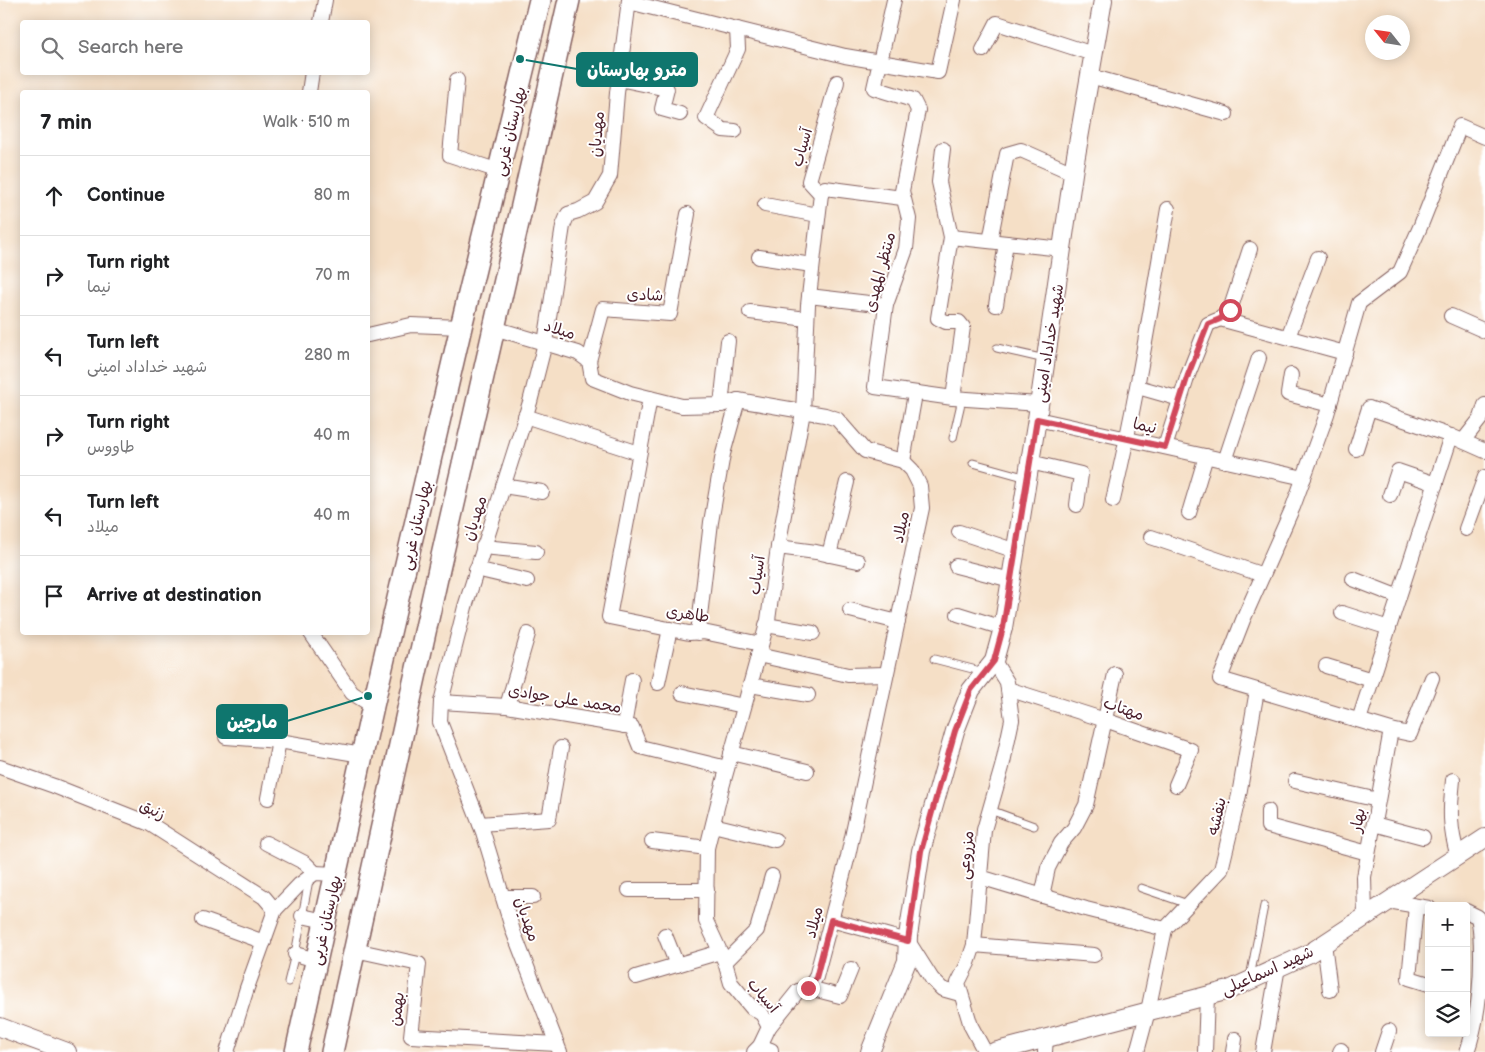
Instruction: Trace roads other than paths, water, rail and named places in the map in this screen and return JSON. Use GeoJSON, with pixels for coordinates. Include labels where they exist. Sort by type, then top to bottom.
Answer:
{"type":"FeatureCollection","features":[{"type":"Feature","properties":{"kind":"main road","name":"بهارستان غربی"},"geometry":{"type":"LineString","coordinates":[[296,1052],[373,706],[461,327],[540,0]]}},
{"type":"Feature","properties":{"kind":"main road","name":"بهارستان غربی"},"geometry":{"type":"LineString","coordinates":[[332,1052],[569,0]]}},
{"type":"Feature","properties":{"kind":"street"},"geometry":{"type":"LineString","coordinates":[[321,20],[325,0]]}},
{"type":"Feature","properties":{"kind":"street"},"geometry":{"type":"LineString","coordinates":[[880,62],[894,0]]}},
{"type":"Feature","properties":{"kind":"street"},"geometry":{"type":"LineString","coordinates":[[629,1],[808,47],[938,72],[954,0]]}},
{"type":"Feature","properties":{"kind":"street","name":"شهید خداداد امینی"},"geometry":{"type":"LineString","coordinates":[[870,1052],[908,960],[908,941],[921,851],[955,731],[971,690],[989,666],[1003,628],[1038,412],[1073,173],[1103,0]]}},
{"type":"Feature","properties":{"kind":"street","name":"مهدیان"},"geometry":{"type":"LineString","coordinates":[[559,1048],[513,931],[480,824],[440,722],[441,702],[476,569],[525,416],[545,343],[562,226],[568,214],[594,202],[610,176],[619,79],[629,1]]}},
{"type":"Feature","properties":{"kind":"street"},"geometry":{"type":"LineString","coordinates":[[983,50],[997,23],[1094,54]]}},
{"type":"Feature","properties":{"kind":"street"},"geometry":{"type":"LineString","coordinates":[[735,131],[724,130],[706,118],[738,49],[737,29]]}},
{"type":"Feature","properties":{"kind":"street","name":"منتظر المهدی"},"geometry":{"type":"LineString","coordinates":[[880,62],[874,88],[913,100],[918,110],[905,170],[902,198],[909,219],[906,249],[886,305],[875,387],[915,394],[957,398],[1038,412]]}},
{"type":"Feature","properties":{"kind":"street"},"geometry":{"type":"LineString","coordinates":[[309,90],[312,75]]}},
{"type":"Feature","properties":{"kind":"street"},"geometry":{"type":"LineString","coordinates":[[1090,76],[1226,114]]}},
{"type":"Feature","properties":{"kind":"street"},"geometry":{"type":"LineString","coordinates":[[619,79],[667,89],[662,109],[680,114]]}},
{"type":"Feature","properties":{"kind":"street"},"geometry":{"type":"LineString","coordinates":[[456,80],[450,155],[499,171]]}},
{"type":"Feature","properties":{"kind":"street","name":"آسیاب"},"geometry":{"type":"LineString","coordinates":[[761,1050],[769,1027],[762,1014],[752,1008],[731,982],[723,957],[706,921],[707,848],[766,625],[778,547],[803,412],[807,319],[821,194],[809,181],[837,82]]}},
{"type":"Feature","properties":{"kind":"street"},"geometry":{"type":"LineString","coordinates":[[1432,678],[1410,734],[1220,679],[1243,620],[1304,478],[1330,405],[1359,303],[1400,272],[1421,225],[1460,126],[1485,137]]}},
{"type":"Feature","properties":{"kind":"street"},"geometry":{"type":"LineString","coordinates":[[943,149],[939,182],[951,236],[938,318],[946,322],[958,322],[963,327],[957,398]]}},
{"type":"Feature","properties":{"kind":"street"},"geometry":{"type":"LineString","coordinates":[[990,241],[1007,154],[1021,150],[1073,173]]}},
{"type":"Feature","properties":{"kind":"street"},"geometry":{"type":"LineString","coordinates":[[821,194],[825,188],[902,198]]}},
{"type":"Feature","properties":{"kind":"street"},"geometry":{"type":"LineString","coordinates":[[765,205],[818,215]]}},
{"type":"Feature","properties":{"kind":"street"},"geometry":{"type":"LineString","coordinates":[[1113,500],[1138,388],[1168,209]]}},
{"type":"Feature","properties":{"kind":"street","name":"شادی"},"geometry":{"type":"LineString","coordinates":[[589,361],[602,309],[670,314],[688,214]]}},
{"type":"Feature","properties":{"kind":"street"},"geometry":{"type":"LineString","coordinates":[[951,236],[1062,249]]}},
{"type":"Feature","properties":{"kind":"street"},"geometry":{"type":"LineString","coordinates":[[996,305],[1006,243]]}},
{"type":"Feature","properties":{"kind":"street"},"geometry":{"type":"LineString","coordinates":[[1165,447],[1188,375],[1208,324],[1220,319],[1230,310],[1250,249]]}},
{"type":"Feature","properties":{"kind":"street"},"geometry":{"type":"LineString","coordinates":[[759,257],[812,265]]}},
{"type":"Feature","properties":{"kind":"street"},"geometry":{"type":"LineString","coordinates":[[1288,337],[1318,258]]}},
{"type":"Feature","properties":{"kind":"street"},"geometry":{"type":"LineString","coordinates":[[809,296],[886,305]]}},
{"type":"Feature","properties":{"kind":"street"},"geometry":{"type":"LineString","coordinates":[[750,312],[807,319]]}},
{"type":"Feature","properties":{"kind":"street"},"geometry":{"type":"LineString","coordinates":[[1451,316],[1485,331]]}},
{"type":"Feature","properties":{"kind":"street"},"geometry":{"type":"LineString","coordinates":[[1220,319],[1345,352]]}},
{"type":"Feature","properties":{"kind":"street"},"geometry":{"type":"LineString","coordinates":[[370,335],[412,325],[461,327]]}},
{"type":"Feature","properties":{"kind":"street","name":"میلاد"},"geometry":{"type":"LineString","coordinates":[[494,328],[578,353],[589,361],[592,378],[630,393],[682,406],[721,405],[738,400],[756,402],[837,419],[865,450],[903,461],[912,470],[920,486],[922,508],[898,622],[848,856],[816,978],[808,988],[798,991],[769,1027]]}},
{"type":"Feature","properties":{"kind":"street"},"geometry":{"type":"LineString","coordinates":[[721,405],[728,341]]}},
{"type":"Feature","properties":{"kind":"street"},"geometry":{"type":"LineString","coordinates":[[1225,461],[1259,358]]}},
{"type":"Feature","properties":{"kind":"street"},"geometry":{"type":"LineString","coordinates":[[1292,375],[1288,394],[1330,405]]}},
{"type":"Feature","properties":{"kind":"street"},"geometry":{"type":"LineString","coordinates":[[1138,388],[1180,399]]}},
{"type":"Feature","properties":{"kind":"street"},"geometry":{"type":"LineString","coordinates":[[903,461],[915,394]]}},
{"type":"Feature","properties":{"kind":"street"},"geometry":{"type":"LineString","coordinates":[[525,416],[640,453],[650,398]]}},
{"type":"Feature","properties":{"kind":"street"},"geometry":{"type":"LineString","coordinates":[[698,633],[711,522],[723,454],[738,400]]}},
{"type":"Feature","properties":{"kind":"street"},"geometry":{"type":"LineString","coordinates":[[1359,720],[1436,484],[1457,439],[1481,418],[1485,405]]}},
{"type":"Feature","properties":{"kind":"street"},"geometry":{"type":"LineString","coordinates":[[1356,449],[1368,408],[1457,439],[1485,451]]}},
{"type":"Feature","properties":{"kind":"street","name":"نیما"},"geometry":{"type":"LineString","coordinates":[[1038,412],[1128,439],[1304,478]]}},
{"type":"Feature","properties":{"kind":"street","name":"طاهری"},"geometry":{"type":"LineString","coordinates":[[640,453],[609,617],[670,630],[698,633],[848,675],[886,674]]}},
{"type":"Feature","properties":{"kind":"street"},"geometry":{"type":"LineString","coordinates":[[1189,513],[1206,456]]}},
{"type":"Feature","properties":{"kind":"street"},"geometry":{"type":"LineString","coordinates":[[1029,470],[1081,474],[1077,505]]}},
{"type":"Feature","properties":{"kind":"street"},"geometry":{"type":"LineString","coordinates":[[1390,495],[1398,471],[1436,484]]}},
{"type":"Feature","properties":{"kind":"street"},"geometry":{"type":"LineString","coordinates":[[1466,529],[1485,478]]}},
{"type":"Feature","properties":{"kind":"street"},"geometry":{"type":"LineString","coordinates":[[829,555],[847,482]]}},
{"type":"Feature","properties":{"kind":"street"},"geometry":{"type":"LineString","coordinates":[[503,486],[542,492]]}},
{"type":"Feature","properties":{"kind":"street"},"geometry":{"type":"LineString","coordinates":[[959,532],[1016,551]]}},
{"type":"Feature","properties":{"kind":"street"},"geometry":{"type":"LineString","coordinates":[[1151,537],[1263,576]]}},
{"type":"Feature","properties":{"kind":"street"},"geometry":{"type":"LineString","coordinates":[[484,547],[536,552]]}},
{"type":"Feature","properties":{"kind":"street"},"geometry":{"type":"LineString","coordinates":[[778,547],[858,561]]}},
{"type":"Feature","properties":{"kind":"street"},"geometry":{"type":"LineString","coordinates":[[956,566],[1011,580]]}},
{"type":"Feature","properties":{"kind":"street"},"geometry":{"type":"LineString","coordinates":[[476,569],[527,580]]}},
{"type":"Feature","properties":{"kind":"street"},"geometry":{"type":"LineString","coordinates":[[1353,579],[1400,597]]}},
{"type":"Feature","properties":{"kind":"street"},"geometry":{"type":"LineString","coordinates":[[850,610],[898,622]]}},
{"type":"Feature","properties":{"kind":"street"},"geometry":{"type":"LineString","coordinates":[[1342,613],[1389,628]]}},
{"type":"Feature","properties":{"kind":"street"},"geometry":{"type":"LineString","coordinates":[[958,614],[1003,628]]}},
{"type":"Feature","properties":{"kind":"street"},"geometry":{"type":"LineString","coordinates":[[766,625],[813,633]]}},
{"type":"Feature","properties":{"kind":"street"},"geometry":{"type":"LineString","coordinates":[[658,682],[670,630]]}},
{"type":"Feature","properties":{"kind":"street"},"geometry":{"type":"LineString","coordinates":[[507,706],[528,634]]}},
{"type":"Feature","properties":{"kind":"street"},"geometry":{"type":"LineString","coordinates":[[312,635],[352,693],[373,706]]}},
{"type":"Feature","properties":{"kind":"street","name":"مزروعی"},"geometry":{"type":"LineString","coordinates":[[985,1052],[970,1026],[958,983],[974,945],[984,830],[1002,767],[1012,720],[1007,682],[989,666]]}},
{"type":"Feature","properties":{"kind":"street"},"geometry":{"type":"LineString","coordinates":[[1326,666],[1372,680]]}},
{"type":"Feature","properties":{"kind":"street"},"geometry":{"type":"LineString","coordinates":[[1042,896],[1048,868],[1062,843],[1074,828],[1086,805],[1115,674]]}},
{"type":"Feature","properties":{"kind":"street"},"geometry":{"type":"LineString","coordinates":[[624,726],[632,680]]}},
{"type":"Feature","properties":{"kind":"street"},"geometry":{"type":"LineString","coordinates":[[750,685],[808,696]]}},
{"type":"Feature","properties":{"kind":"street","name":"مهتاب"},"geometry":{"type":"LineString","coordinates":[[1008,689],[1192,750],[1176,785]]}},
{"type":"Feature","properties":{"kind":"street","name":"بنفشه"},"geometry":{"type":"LineString","coordinates":[[1165,929],[1221,870],[1239,795],[1257,690]]}},
{"type":"Feature","properties":{"kind":"street"},"geometry":{"type":"LineString","coordinates":[[682,693],[744,706]]}},
{"type":"Feature","properties":{"kind":"street","name":"محمد علی جوادی"},"geometry":{"type":"LineString","coordinates":[[441,702],[507,706],[632,727],[640,747],[727,768]]}},
{"type":"Feature","properties":{"kind":"street","name":"بهار"},"geometry":{"type":"LineString","coordinates":[[1365,916],[1364,877],[1391,730]]}},
{"type":"Feature","properties":{"kind":"street"},"geometry":{"type":"LineString","coordinates":[[226,737],[279,742],[362,754]]}},
{"type":"Feature","properties":{"kind":"street"},"geometry":{"type":"LineString","coordinates":[[268,798],[279,742]]}},
{"type":"Feature","properties":{"kind":"street"},"geometry":{"type":"LineString","coordinates":[[480,824],[549,819],[561,748]]}},
{"type":"Feature","properties":{"kind":"street"},"geometry":{"type":"LineString","coordinates":[[731,753],[808,771]]}},
{"type":"Feature","properties":{"kind":"street","name":"زنبق"},"geometry":{"type":"LineString","coordinates":[[0,768],[54,786],[150,824],[264,897],[275,910]]}},
{"type":"Feature","properties":{"kind":"street"},"geometry":{"type":"LineString","coordinates":[[1453,780],[1450,804],[1452,836],[1458,856]]}},
{"type":"Feature","properties":{"kind":"street"},"geometry":{"type":"LineString","coordinates":[[1296,781],[1378,800]]}},
{"type":"Feature","properties":{"kind":"street"},"geometry":{"type":"LineString","coordinates":[[1268,811],[1268,826],[1368,853]]}},
{"type":"Feature","properties":{"kind":"street"},"geometry":{"type":"LineString","coordinates":[[1374,824],[1423,836]]}},
{"type":"Feature","properties":{"kind":"street"},"geometry":{"type":"LineString","coordinates":[[713,825],[775,840]]}},
{"type":"Feature","properties":{"kind":"street","name":"شهید اسماعیلی"},"geometry":{"type":"LineString","coordinates":[[994,1052],[1045,1045],[1148,1011],[1229,990],[1310,953],[1485,838]]}},
{"type":"Feature","properties":{"kind":"street"},"geometry":{"type":"LineString","coordinates":[[652,841],[707,848]]}},
{"type":"Feature","properties":{"kind":"street"},"geometry":{"type":"LineString","coordinates":[[266,843],[305,863],[312,875]]}},
{"type":"Feature","properties":{"kind":"street"},"geometry":{"type":"LineString","coordinates":[[227,1052],[275,910],[299,885],[312,875],[336,874]]}},
{"type":"Feature","properties":{"kind":"street"},"geometry":{"type":"LineString","coordinates":[[636,977],[676,965],[723,957],[757,930],[772,876]]}},
{"type":"Feature","properties":{"kind":"street"},"geometry":{"type":"LineString","coordinates":[[980,877],[1042,896],[1165,929],[1148,1011],[1137,1052]]}},
{"type":"Feature","properties":{"kind":"street"},"geometry":{"type":"LineString","coordinates":[[630,890],[707,890]]}},
{"type":"Feature","properties":{"kind":"street"},"geometry":{"type":"LineString","coordinates":[[503,897],[534,897]]}},
{"type":"Feature","properties":{"kind":"street"},"geometry":{"type":"LineString","coordinates":[[1388,901],[1422,907],[1409,978],[1425,983]]}},
{"type":"Feature","properties":{"kind":"street"},"geometry":{"type":"LineString","coordinates":[[1468,1052],[1481,993],[1481,934],[1477,912]]}},
{"type":"Feature","properties":{"kind":"street"},"geometry":{"type":"LineString","coordinates":[[302,916],[325,921]]}},
{"type":"Feature","properties":{"kind":"street"},"geometry":{"type":"LineString","coordinates":[[203,920],[264,942]]}},
{"type":"Feature","properties":{"kind":"street"},"geometry":{"type":"LineString","coordinates":[[831,920],[908,941],[932,979],[942,989],[960,994]]}},
{"type":"Feature","properties":{"kind":"street"},"geometry":{"type":"LineString","coordinates":[[665,935],[676,965]]}},
{"type":"Feature","properties":{"kind":"street"},"geometry":{"type":"LineString","coordinates":[[1324,943],[1330,990]]}},
{"type":"Feature","properties":{"kind":"street"},"geometry":{"type":"LineString","coordinates":[[974,945],[1094,955]]}},
{"type":"Feature","properties":{"kind":"street","name":"بهمن"},"geometry":{"type":"LineString","coordinates":[[355,950],[419,964],[411,1036],[496,1046],[559,1048]]}},
{"type":"Feature","properties":{"kind":"street"},"geometry":{"type":"LineString","coordinates":[[295,954],[316,960]]}},
{"type":"Feature","properties":{"kind":"street"},"geometry":{"type":"LineString","coordinates":[[1263,1052],[1278,967]]}},
{"type":"Feature","properties":{"kind":"street"},"geometry":{"type":"LineString","coordinates":[[808,988],[840,996],[851,969]]}},
{"type":"Feature","properties":{"kind":"street"},"geometry":{"type":"LineString","coordinates":[[1207,995],[1208,1051]]}},
{"type":"Feature","properties":{"kind":"street"},"geometry":{"type":"LineString","coordinates":[[0,1027],[66,1052]]}},
{"type":"Feature","properties":{"kind":"street"},"geometry":{"type":"LineString","coordinates":[[1382,1052],[1389,1031]]}},
{"type":"Feature","properties":{"kind":"lane"},"geometry":{"type":"LineString","coordinates":[[996,348],[1045,359]]}},
{"type":"Feature","properties":{"kind":"lane"},"geometry":{"type":"LineString","coordinates":[[954,438],[957,398]]}},
{"type":"Feature","properties":{"kind":"lane"},"geometry":{"type":"LineString","coordinates":[[973,463],[1029,470]]}},
{"type":"Feature","properties":{"kind":"lane"},"geometry":{"type":"LineString","coordinates":[[934,659],[989,666]]}},
{"type":"Feature","properties":{"kind":"lane"},"geometry":{"type":"LineString","coordinates":[[990,810],[1034,826]]}},
{"type":"Feature","properties":{"kind":"lane"},"geometry":{"type":"LineString","coordinates":[[288,982],[312,875]]}},
{"type":"Feature","properties":{"kind":"lane"},"geometry":{"type":"LineString","coordinates":[[1141,888],[1188,904]]}},
{"type":"Feature","properties":{"kind":"lane"},"geometry":{"type":"LineString","coordinates":[[1249,980],[1264,906]]}},
{"type":"Feature","properties":{"kind":"place","name":"مترو بهارستان"},"geometry":{"type":"Point","coordinates":[520,59]}},
{"type":"Feature","properties":{"kind":"place","name":"مارچین"},"geometry":{"type":"Point","coordinates":[368,696]}}]}
